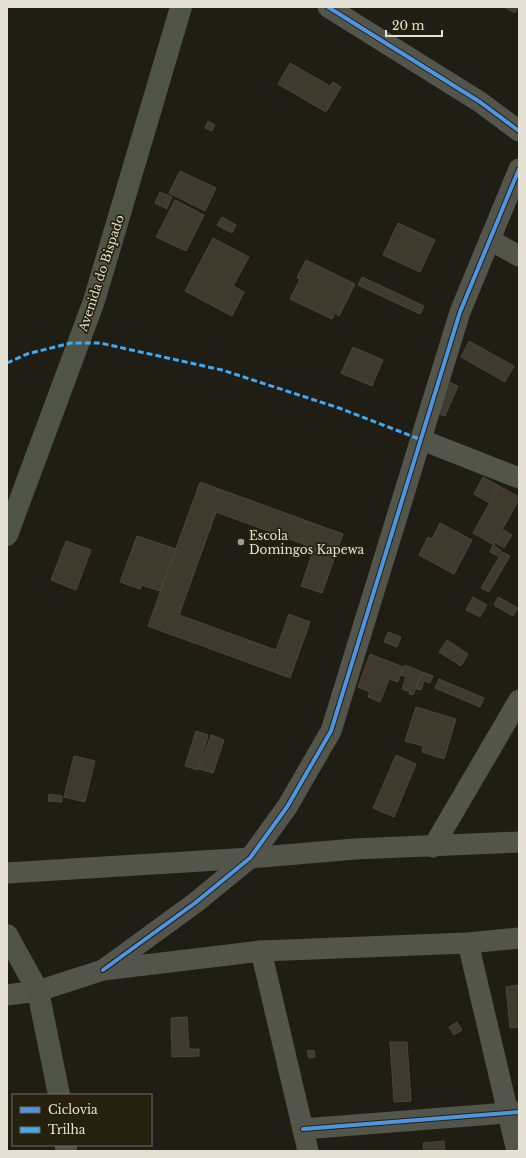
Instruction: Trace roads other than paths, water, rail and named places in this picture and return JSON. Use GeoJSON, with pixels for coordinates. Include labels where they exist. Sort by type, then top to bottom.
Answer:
{"type":"FeatureCollection","features":[{"type":"Feature","properties":{"kind":"main road","name":"Avenida do Bispado"},"geometry":{"type":"LineString","coordinates":[[7,535],[94,301],[181,7]]}},
{"type":"Feature","properties":{"kind":"main road"},"geometry":{"type":"LineString","coordinates":[[7,935],[38,991],[59,1094]]}},
{"type":"Feature","properties":{"kind":"street"},"geometry":{"type":"LineString","coordinates":[[328,7],[480,102],[519,131]]}},
{"type":"Feature","properties":{"kind":"street"},"geometry":{"type":"LineString","coordinates":[[103,970],[195,903],[250,858],[287,807],[331,732],[422,440],[460,312],[519,169]]}},
{"type":"Feature","properties":{"kind":"street"},"geometry":{"type":"LineString","coordinates":[[490,240],[519,256]]}},
{"type":"Feature","properties":{"kind":"street"},"geometry":{"type":"LineString","coordinates":[[422,440],[519,478]]}},
{"type":"Feature","properties":{"kind":"street"},"geometry":{"type":"LineString","coordinates":[[433,847],[519,700]]}},
{"type":"Feature","properties":{"kind":"street"},"geometry":{"type":"LineString","coordinates":[[7,873],[250,858],[355,849],[433,847],[519,842]]}},
{"type":"Feature","properties":{"kind":"street"},"geometry":{"type":"LineString","coordinates":[[7,995],[38,991],[103,970],[261,951],[468,943],[519,938]]}},
{"type":"Feature","properties":{"kind":"street"},"geometry":{"type":"LineString","coordinates":[[468,943],[514,1112],[517,1151]]}},
{"type":"Feature","properties":{"kind":"street"},"geometry":{"type":"LineString","coordinates":[[261,951],[308,1151]]}},
{"type":"Feature","properties":{"kind":"street"},"geometry":{"type":"LineString","coordinates":[[303,1129],[514,1112]]}},
{"type":"Feature","properties":{"kind":"place","name":"Escola Domingos Kapewa"},"geometry":{"type":"Point","coordinates":[241,542]}}]}
